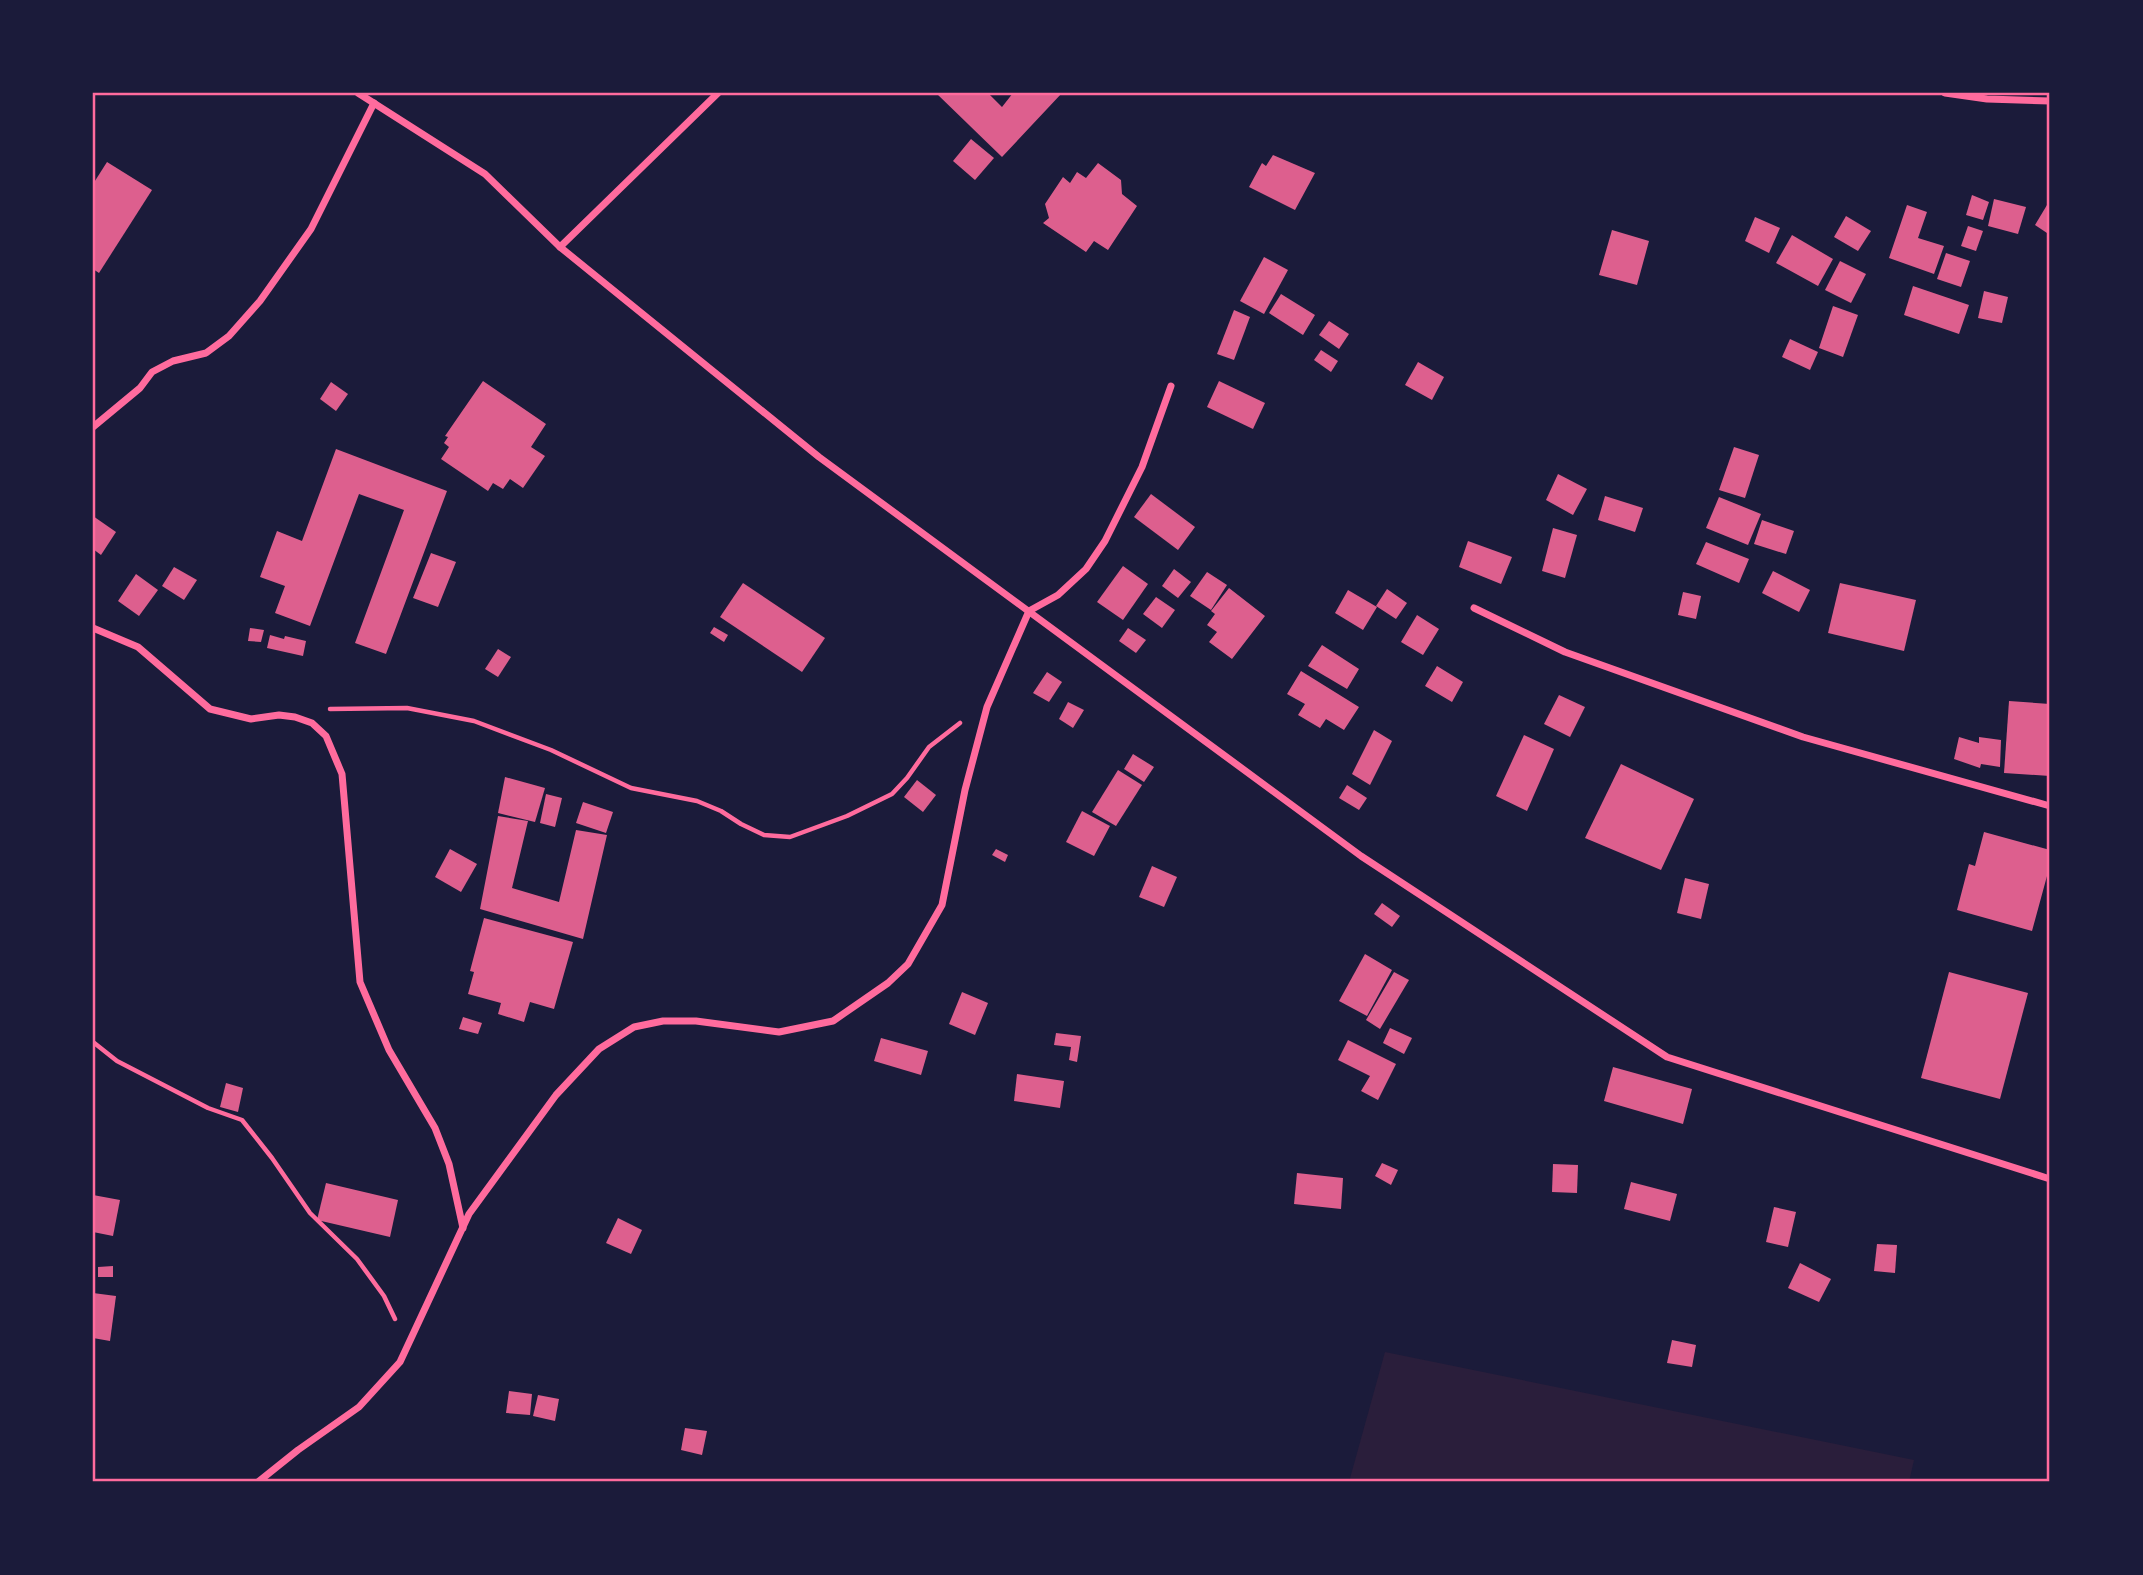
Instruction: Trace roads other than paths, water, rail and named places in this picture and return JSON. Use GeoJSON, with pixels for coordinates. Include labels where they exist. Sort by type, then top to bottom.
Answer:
{"type":"FeatureCollection","features":[{"type":"Feature","properties":{"kind":"street"},"geometry":{"type":"LineString","coordinates":[[358,93],[485,174],[560,247],[819,457],[1360,856],[1667,1057],[2050,1179]]}},
{"type":"Feature","properties":{"kind":"street"},"geometry":{"type":"LineString","coordinates":[[560,247],[718,93]]}},
{"type":"Feature","properties":{"kind":"street"},"geometry":{"type":"LineString","coordinates":[[1945,93],[1987,99],[2050,101]]}},
{"type":"Feature","properties":{"kind":"street"},"geometry":{"type":"LineString","coordinates":[[93,427],[140,388],[152,372],[173,361],[206,353],[229,336],[260,301],[311,229],[374,103]]}},
{"type":"Feature","properties":{"kind":"street"},"geometry":{"type":"LineString","coordinates":[[258,1482],[359,1407],[400,1362],[469,1214],[556,1095],[599,1049],[634,1027],[663,1021],[696,1021],[779,1032],[833,1021],[888,983],[908,964],[942,905],[965,790],[987,707],[1029,611],[1058,595],[1086,569],[1105,541],[1142,467],[1171,386]]}},
{"type":"Feature","properties":{"kind":"street"},"geometry":{"type":"LineString","coordinates":[[1475,608],[1565,652],[1802,737],[2050,806]]}},
{"type":"Feature","properties":{"kind":"street"},"geometry":{"type":"LineString","coordinates":[[93,621],[103,631]]}},
{"type":"Feature","properties":{"kind":"street"},"geometry":{"type":"LineString","coordinates":[[93,628],[138,647],[211,709],[251,719],[279,715],[295,717],[312,723],[326,736],[342,774],[360,982],[388,1050],[435,1128],[449,1164],[463,1228]]}}]}
